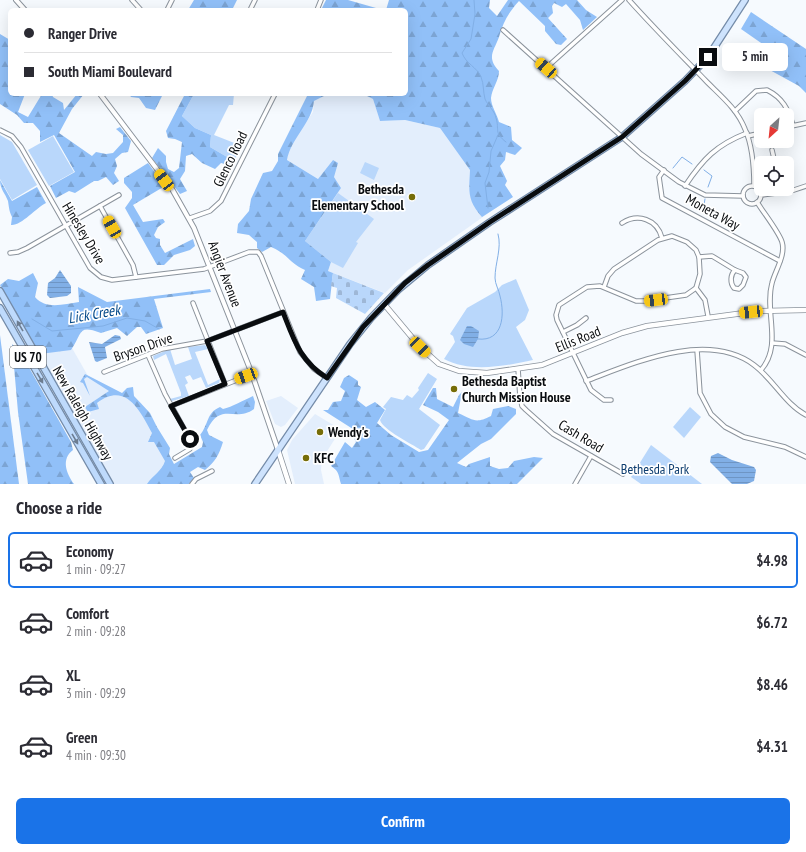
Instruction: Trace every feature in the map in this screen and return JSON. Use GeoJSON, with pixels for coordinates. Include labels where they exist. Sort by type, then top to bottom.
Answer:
{"type":"FeatureCollection","features":[{"type":"Feature","properties":{"kind":"highway","name":"New Raleigh Highway"},"geometry":{"type":"LineString","coordinates":[[0,291],[110,484]]}},
{"type":"Feature","properties":{"kind":"highway","name":"New Raleigh Highway"},"geometry":{"type":"LineString","coordinates":[[0,308],[100,483]]}},
{"type":"Feature","properties":{"kind":"highway"},"geometry":{"type":"LineString","coordinates":[[100,483],[107,478]]}},
{"type":"Feature","properties":{"kind":"main road"},"geometry":{"type":"LineString","coordinates":[[255,484],[360,331],[405,283],[434,261],[622,137],[696,70],[716,46],[745,0]]}},
{"type":"Feature","properties":{"kind":"main road","name":"Ellis Road"},"geometry":{"type":"LineString","coordinates":[[384,304],[431,358],[443,366],[459,372],[471,373],[518,370],[542,365],[638,328],[708,316],[771,310],[806,310]]}},
{"type":"Feature","properties":{"kind":"main road","name":"Angier Avenue"},"geometry":{"type":"LineString","coordinates":[[278,450],[289,484]]}},
{"type":"Feature","properties":{"kind":"street"},"geometry":{"type":"LineString","coordinates":[[16,0],[23,8]]}},
{"type":"Feature","properties":{"kind":"street"},"geometry":{"type":"LineString","coordinates":[[132,0],[139,8]]}},
{"type":"Feature","properties":{"kind":"street"},"geometry":{"type":"LineString","coordinates":[[251,8],[255,0]]}},
{"type":"Feature","properties":{"kind":"street"},"geometry":{"type":"LineString","coordinates":[[546,68],[622,0]]}},
{"type":"Feature","properties":{"kind":"street"},"geometry":{"type":"LineString","coordinates":[[629,0],[726,99],[735,111],[747,135],[754,167]]}},
{"type":"Feature","properties":{"kind":"street"},"geometry":{"type":"LineString","coordinates":[[503,30],[641,154],[685,186],[705,195],[743,196],[749,203],[757,202]]}},
{"type":"Feature","properties":{"kind":"street"},"geometry":{"type":"LineString","coordinates":[[735,111],[756,91],[767,90],[783,102],[787,108]]}},
{"type":"Feature","properties":{"kind":"street","name":"Angier Avenue"},"geometry":{"type":"LineString","coordinates":[[104,96],[174,193],[190,218],[252,374],[278,450]]}},
{"type":"Feature","properties":{"kind":"street","name":"Glenco Road"},"geometry":{"type":"LineString","coordinates":[[190,218],[210,211],[221,201],[274,96]]}},
{"type":"Feature","properties":{"kind":"street"},"geometry":{"type":"LineString","coordinates":[[794,126],[806,123]]}},
{"type":"Feature","properties":{"kind":"street","name":"Hinesley Drive"},"geometry":{"type":"LineString","coordinates":[[0,130],[12,136],[21,147],[90,268],[96,274],[112,280],[210,268],[246,253],[258,252],[261,256],[283,312]]}},
{"type":"Feature","properties":{"kind":"street"},"geometry":{"type":"LineString","coordinates":[[685,186],[700,165],[716,149],[728,141],[754,134]]}},
{"type":"Feature","properties":{"kind":"street"},"geometry":{"type":"LineString","coordinates":[[772,150],[773,156]]}},
{"type":"Feature","properties":{"kind":"street","name":"Moneta Way"},"geometry":{"type":"LineString","coordinates":[[664,170],[659,177],[662,198],[780,261]]}},
{"type":"Feature","properties":{"kind":"street"},"geometry":{"type":"LineString","coordinates":[[743,196],[746,189],[754,186]]}},
{"type":"Feature","properties":{"kind":"street"},"geometry":{"type":"LineString","coordinates":[[794,188],[806,186]]}},
{"type":"Feature","properties":{"kind":"street"},"geometry":{"type":"LineString","coordinates":[[10,253],[18,252],[119,195]]}},
{"type":"Feature","properties":{"kind":"street"},"geometry":{"type":"LineString","coordinates":[[757,202],[760,196]]}},
{"type":"Feature","properties":{"kind":"street"},"geometry":{"type":"LineString","coordinates":[[757,202],[782,242],[780,261],[770,291],[772,343],[770,358],[761,370]]}},
{"type":"Feature","properties":{"kind":"street"},"geometry":{"type":"LineString","coordinates":[[100,206],[133,265],[136,277]]}},
{"type":"Feature","properties":{"kind":"street"},"geometry":{"type":"LineString","coordinates":[[622,223],[632,218],[641,218],[658,228],[662,238]]}},
{"type":"Feature","properties":{"kind":"street"},"geometry":{"type":"LineString","coordinates":[[604,288],[612,272],[662,238],[672,236],[686,242],[693,247],[699,258],[700,278],[696,288],[682,296],[640,302],[604,288],[594,286],[587,288],[560,305],[556,318],[574,353],[586,381],[596,395],[611,400]]}},
{"type":"Feature","properties":{"kind":"street"},"geometry":{"type":"LineString","coordinates":[[699,258],[712,256],[735,270],[743,273],[746,277],[743,285],[739,289],[734,288],[732,284],[732,276],[735,270]]}},
{"type":"Feature","properties":{"kind":"street"},"geometry":{"type":"LineString","coordinates":[[696,288],[705,300],[708,316]]}},
{"type":"Feature","properties":{"kind":"street"},"geometry":{"type":"LineString","coordinates":[[193,303],[225,384]]}},
{"type":"Feature","properties":{"kind":"street"},"geometry":{"type":"LineString","coordinates":[[283,312],[300,352],[313,367],[327,378]]}},
{"type":"Feature","properties":{"kind":"street","name":"Bryson Drive"},"geometry":{"type":"LineString","coordinates":[[104,372],[172,347],[207,341],[283,312]]}},
{"type":"Feature","properties":{"kind":"street"},"geometry":{"type":"LineString","coordinates":[[563,332],[577,325],[586,318]]}},
{"type":"Feature","properties":{"kind":"street"},"geometry":{"type":"LineString","coordinates":[[772,343],[785,344],[805,353]]}},
{"type":"Feature","properties":{"kind":"street"},"geometry":{"type":"LineString","coordinates":[[586,381],[640,360],[697,350],[721,350],[734,354],[761,370],[797,408],[806,415]]}},
{"type":"Feature","properties":{"kind":"street"},"geometry":{"type":"LineString","coordinates":[[697,350],[700,393],[711,414],[725,427],[744,437],[785,447],[806,457]]}},
{"type":"Feature","properties":{"kind":"street"},"geometry":{"type":"LineString","coordinates":[[148,355],[171,406],[192,445],[190,450],[175,458]]}},
{"type":"Feature","properties":{"kind":"street","name":"Cash Road"},"geometry":{"type":"LineString","coordinates":[[518,370],[520,397],[524,408],[553,434],[623,474]]}},
{"type":"Feature","properties":{"kind":"street"},"geometry":{"type":"LineString","coordinates":[[171,406],[252,374]]}},
{"type":"Feature","properties":{"kind":"street"},"geometry":{"type":"LineString","coordinates":[[575,484],[591,456]]}},
{"type":"Feature","properties":{"kind":"street"},"geometry":{"type":"LineString","coordinates":[[192,484],[196,479],[212,472]]}},
{"type":"Feature","properties":{"kind":"shaded area","name":"Bethesda Elementary School"},"geometry":{"type":"Polygon","coordinates":[[[324,96],[367,96],[373,99],[380,121],[405,120],[440,128],[497,207],[408,270],[385,293],[328,271],[331,262],[304,241],[341,188],[334,177],[333,160],[318,179],[287,160],[289,148],[313,112],[314,101],[324,96]]]}},
{"type":"Feature","properties":{"kind":"shaded area"},"geometry":{"type":"Polygon","coordinates":[[[60,270],[71,286],[71,293],[67,296],[50,298],[47,295],[48,283],[55,278],[60,270]]]}},
{"type":"Feature","properties":{"kind":"shaded area"},"geometry":{"type":"Polygon","coordinates":[[[467,326],[471,326],[479,331],[478,339],[473,347],[464,344],[460,340],[467,326]]]}},
{"type":"Feature","properties":{"kind":"shaded area"},"geometry":{"type":"Polygon","coordinates":[[[115,335],[120,336],[121,339],[105,347],[107,358],[97,362],[95,361],[89,342],[102,344],[115,335]]]}},
{"type":"Feature","properties":{"kind":"shaded area"},"geometry":{"type":"Polygon","coordinates":[[[72,348],[88,376],[141,403],[168,456],[164,468],[148,484],[113,484],[39,353],[72,348]]]}},
{"type":"Feature","properties":{"kind":"shaded area"},"geometry":{"type":"Polygon","coordinates":[[[281,396],[298,408],[285,425],[281,427],[275,424],[266,401],[281,396]]]}},
{"type":"Feature","properties":{"kind":"shaded area"},"geometry":{"type":"Polygon","coordinates":[[[315,414],[340,429],[340,431],[322,459],[321,470],[324,484],[295,484],[287,450],[292,440],[315,414]]]}},
{"type":"Feature","properties":{"kind":"shaded area"},"geometry":{"type":"Polygon","coordinates":[[[718,453],[732,460],[754,467],[756,470],[754,481],[747,484],[732,484],[710,462],[711,456],[718,453]]]}},
{"type":"Feature","properties":{"kind":"green space"},"geometry":{"type":"Polygon","coordinates":[[[194,0],[237,0],[233,8],[189,8],[194,0]]]}},
{"type":"Feature","properties":{"kind":"green space"},"geometry":{"type":"Polygon","coordinates":[[[326,0],[348,0],[376,8],[322,8],[326,0]]]}},
{"type":"Feature","properties":{"kind":"green space"},"geometry":{"type":"Polygon","coordinates":[[[389,0],[490,0],[489,8],[497,16],[508,0],[577,0],[586,10],[597,17],[583,30],[580,20],[566,4],[562,7],[554,3],[552,6],[553,13],[548,18],[567,39],[561,45],[556,44],[545,31],[545,26],[519,1],[512,9],[502,27],[492,54],[493,62],[499,71],[491,101],[499,122],[511,127],[512,140],[522,148],[515,155],[506,152],[505,160],[500,166],[507,181],[505,185],[513,197],[482,217],[471,200],[469,184],[470,170],[440,128],[405,120],[380,121],[373,99],[367,96],[408,96],[408,8],[387,8],[389,0]]]}},
{"type":"Feature","properties":{"kind":"green space"},"geometry":{"type":"Polygon","coordinates":[[[751,12],[806,49],[806,93],[799,86],[755,62],[764,45],[741,29],[751,12]]]}},
{"type":"Feature","properties":{"kind":"green space"},"geometry":{"type":"Polygon","coordinates":[[[0,34],[8,39],[8,96],[24,96],[18,112],[28,117],[41,96],[53,96],[63,103],[64,110],[75,96],[82,96],[72,109],[59,133],[92,156],[96,152],[106,154],[113,153],[123,142],[123,135],[116,129],[120,127],[131,141],[128,152],[122,153],[115,159],[117,166],[114,173],[119,181],[113,185],[106,177],[98,181],[94,181],[75,193],[69,191],[56,198],[50,186],[75,172],[54,135],[40,142],[40,131],[33,123],[24,123],[17,115],[0,104],[0,34]]]}},
{"type":"Feature","properties":{"kind":"green space"},"geometry":{"type":"Polygon","coordinates":[[[130,96],[162,96],[155,110],[146,108],[139,98],[130,96]]]}},
{"type":"Feature","properties":{"kind":"green space"},"geometry":{"type":"Polygon","coordinates":[[[184,96],[193,96],[182,116],[195,128],[211,135],[210,147],[234,161],[232,166],[221,163],[215,169],[202,163],[192,154],[186,156],[185,171],[180,179],[187,191],[180,194],[152,158],[158,148],[166,156],[168,169],[174,172],[179,168],[182,142],[168,138],[166,131],[184,96]]]}},
{"type":"Feature","properties":{"kind":"green space"},"geometry":{"type":"Polygon","coordinates":[[[193,96],[234,96],[233,105],[229,105],[214,135],[242,146],[234,161],[210,147],[211,135],[195,128],[182,116],[193,96]]]}},
{"type":"Feature","properties":{"kind":"green space"},"geometry":{"type":"Polygon","coordinates":[[[307,96],[324,96],[314,101],[310,116],[289,152],[287,160],[318,179],[333,160],[338,163],[334,177],[341,188],[305,241],[331,262],[328,271],[333,273],[330,299],[316,301],[314,287],[301,279],[305,270],[296,265],[281,252],[271,247],[262,252],[257,248],[257,242],[249,235],[237,233],[238,224],[249,211],[251,199],[263,173],[272,171],[278,161],[278,154],[307,96]]]}},
{"type":"Feature","properties":{"kind":"green space"},"geometry":{"type":"Polygon","coordinates":[[[0,135],[12,142],[37,185],[12,200],[0,179],[0,135]]]}},
{"type":"Feature","properties":{"kind":"green space"},"geometry":{"type":"Polygon","coordinates":[[[53,136],[74,172],[49,186],[28,150],[53,136]]]}},
{"type":"Feature","properties":{"kind":"green space"},"geometry":{"type":"Polygon","coordinates":[[[365,162],[379,168],[374,180],[360,173],[365,162]]]}},
{"type":"Feature","properties":{"kind":"green space"},"geometry":{"type":"Polygon","coordinates":[[[148,163],[165,186],[133,205],[143,222],[163,219],[165,222],[158,227],[154,235],[156,238],[160,239],[160,245],[165,253],[193,239],[195,246],[190,250],[174,255],[164,265],[157,265],[125,208],[132,198],[132,192],[124,183],[124,178],[148,163]]]}},
{"type":"Feature","properties":{"kind":"green space"},"geometry":{"type":"Polygon","coordinates":[[[0,180],[12,201],[37,187],[46,203],[24,220],[15,225],[11,225],[12,217],[0,180]]]}},
{"type":"Feature","properties":{"kind":"green space"},"geometry":{"type":"Polygon","coordinates":[[[338,193],[374,219],[356,242],[358,243],[343,268],[331,262],[305,241],[338,193]]]}},
{"type":"Feature","properties":{"kind":"green space"},"geometry":{"type":"Polygon","coordinates":[[[33,273],[38,283],[35,297],[44,304],[50,305],[79,302],[78,287],[107,302],[210,289],[211,292],[154,299],[163,328],[146,334],[141,327],[137,327],[127,336],[117,328],[101,333],[88,329],[84,330],[79,335],[71,350],[40,354],[0,285],[8,279],[19,281],[33,273]]]}},
{"type":"Feature","properties":{"kind":"green space"},"geometry":{"type":"Polygon","coordinates":[[[333,273],[384,293],[365,314],[336,298],[337,288],[331,286],[333,273]]]}},
{"type":"Feature","properties":{"kind":"green space"},"geometry":{"type":"Polygon","coordinates":[[[516,279],[529,310],[525,320],[516,327],[533,360],[500,366],[476,367],[465,366],[444,359],[455,342],[453,336],[450,334],[467,308],[495,292],[502,285],[516,279]]]}},
{"type":"Feature","properties":{"kind":"green space"},"geometry":{"type":"Polygon","coordinates":[[[0,335],[19,484],[0,484],[0,335]]]}},
{"type":"Feature","properties":{"kind":"green space"},"geometry":{"type":"Polygon","coordinates":[[[12,344],[22,355],[71,442],[73,450],[67,458],[66,466],[74,484],[28,484],[18,412],[12,344]]]}},
{"type":"Feature","properties":{"kind":"green space"},"geometry":{"type":"Polygon","coordinates":[[[205,345],[208,349],[195,352],[208,385],[220,379],[219,383],[206,388],[201,377],[193,380],[190,375],[185,377],[188,383],[185,385],[189,396],[172,401],[170,399],[181,396],[181,393],[166,354],[154,360],[153,356],[170,349],[175,365],[192,359],[188,347],[205,345]]]}},
{"type":"Feature","properties":{"kind":"green space"},"geometry":{"type":"Polygon","coordinates":[[[428,373],[437,379],[419,409],[440,425],[424,449],[421,450],[386,428],[380,420],[386,409],[383,407],[391,397],[403,400],[407,395],[412,398],[419,390],[418,388],[428,373]]]}},
{"type":"Feature","properties":{"kind":"green space"},"geometry":{"type":"Polygon","coordinates":[[[85,374],[122,393],[127,388],[133,387],[134,396],[150,413],[170,448],[169,454],[174,464],[202,447],[203,442],[200,435],[215,409],[220,407],[223,409],[227,408],[253,396],[255,402],[254,409],[247,413],[241,414],[223,414],[212,421],[207,430],[209,435],[223,442],[214,461],[205,470],[198,467],[190,472],[194,478],[189,484],[147,484],[162,468],[165,461],[154,442],[148,442],[152,433],[147,424],[137,408],[131,402],[124,397],[116,395],[107,397],[97,403],[99,409],[88,412],[85,407],[109,391],[87,377],[84,379],[90,396],[83,383],[80,382],[85,374]]]}},
{"type":"Feature","properties":{"kind":"green space"},"geometry":{"type":"Polygon","coordinates":[[[349,375],[358,381],[358,385],[361,387],[357,400],[366,407],[375,402],[385,410],[377,423],[391,435],[419,452],[428,450],[449,420],[438,412],[423,405],[433,388],[436,388],[437,399],[453,407],[462,392],[458,413],[474,420],[481,420],[491,416],[493,409],[508,406],[516,409],[516,414],[491,439],[481,444],[457,463],[466,467],[469,464],[490,457],[490,466],[499,469],[508,468],[514,461],[534,457],[543,458],[517,484],[341,484],[337,472],[331,466],[345,442],[352,448],[356,442],[353,436],[356,431],[323,410],[328,410],[333,402],[341,401],[345,391],[340,387],[344,378],[349,375]]]}},
{"type":"Feature","properties":{"kind":"green space"},"geometry":{"type":"Polygon","coordinates":[[[690,407],[701,417],[684,438],[673,427],[690,407]]]}},
{"type":"Feature","properties":{"kind":"green space","name":"Bethesda Park"},"geometry":{"type":"Polygon","coordinates":[[[651,445],[702,484],[641,484],[631,477],[651,445]]]}},
{"type":"Feature","properties":{"kind":"waterway"},"geometry":{"type":"LineString","coordinates":[[474,0],[475,14],[471,39],[462,53],[466,60],[481,77],[485,99],[495,115],[498,133],[506,142]]}},
{"type":"Feature","properties":{"kind":"waterway"},"geometry":{"type":"LineString","coordinates":[[488,208],[485,183],[489,172],[491,151],[498,135]]}},
{"type":"Feature","properties":{"kind":"waterway"},"geometry":{"type":"LineString","coordinates":[[673,168],[682,157],[692,164]]}},
{"type":"Feature","properties":{"kind":"waterway"},"geometry":{"type":"LineString","coordinates":[[704,170],[712,176],[708,187]]}},
{"type":"Feature","properties":{"kind":"waterway"},"geometry":{"type":"LineString","coordinates":[[703,210],[705,199]]}},
{"type":"Feature","properties":{"kind":"waterway"},"geometry":{"type":"LineString","coordinates":[[478,339],[486,339],[493,336],[497,332],[502,319],[502,303],[495,278],[499,250],[498,234]]}},
{"type":"Feature","properties":{"kind":"waterway","name":"Lick Creek"},"geometry":{"type":"LineString","coordinates":[[32,319],[52,331],[103,326],[127,318],[145,321],[159,329]]}},
{"type":"Feature","properties":{"kind":"place","name":"Bethesda Elementary School"},"geometry":{"type":"Point","coordinates":[412,197]}},
{"type":"Feature","properties":{"kind":"place","name":"Bethesda Baptist Church Mission House"},"geometry":{"type":"Point","coordinates":[454,389]}},
{"type":"Feature","properties":{"kind":"place","name":"Wendy's"},"geometry":{"type":"Point","coordinates":[320,432]}},
{"type":"Feature","properties":{"kind":"place","name":"KFC"},"geometry":{"type":"Point","coordinates":[306,458]}},
{"type":"Feature","properties":{"kind":"route"},"geometry":{"type":"LineString","coordinates":[[190,439],[171,406],[225,384],[207,341],[283,312],[300,352],[313,367],[327,378],[363,327],[405,283],[428,265],[490,222],[622,137],[685,81],[708,57]]}}]}
